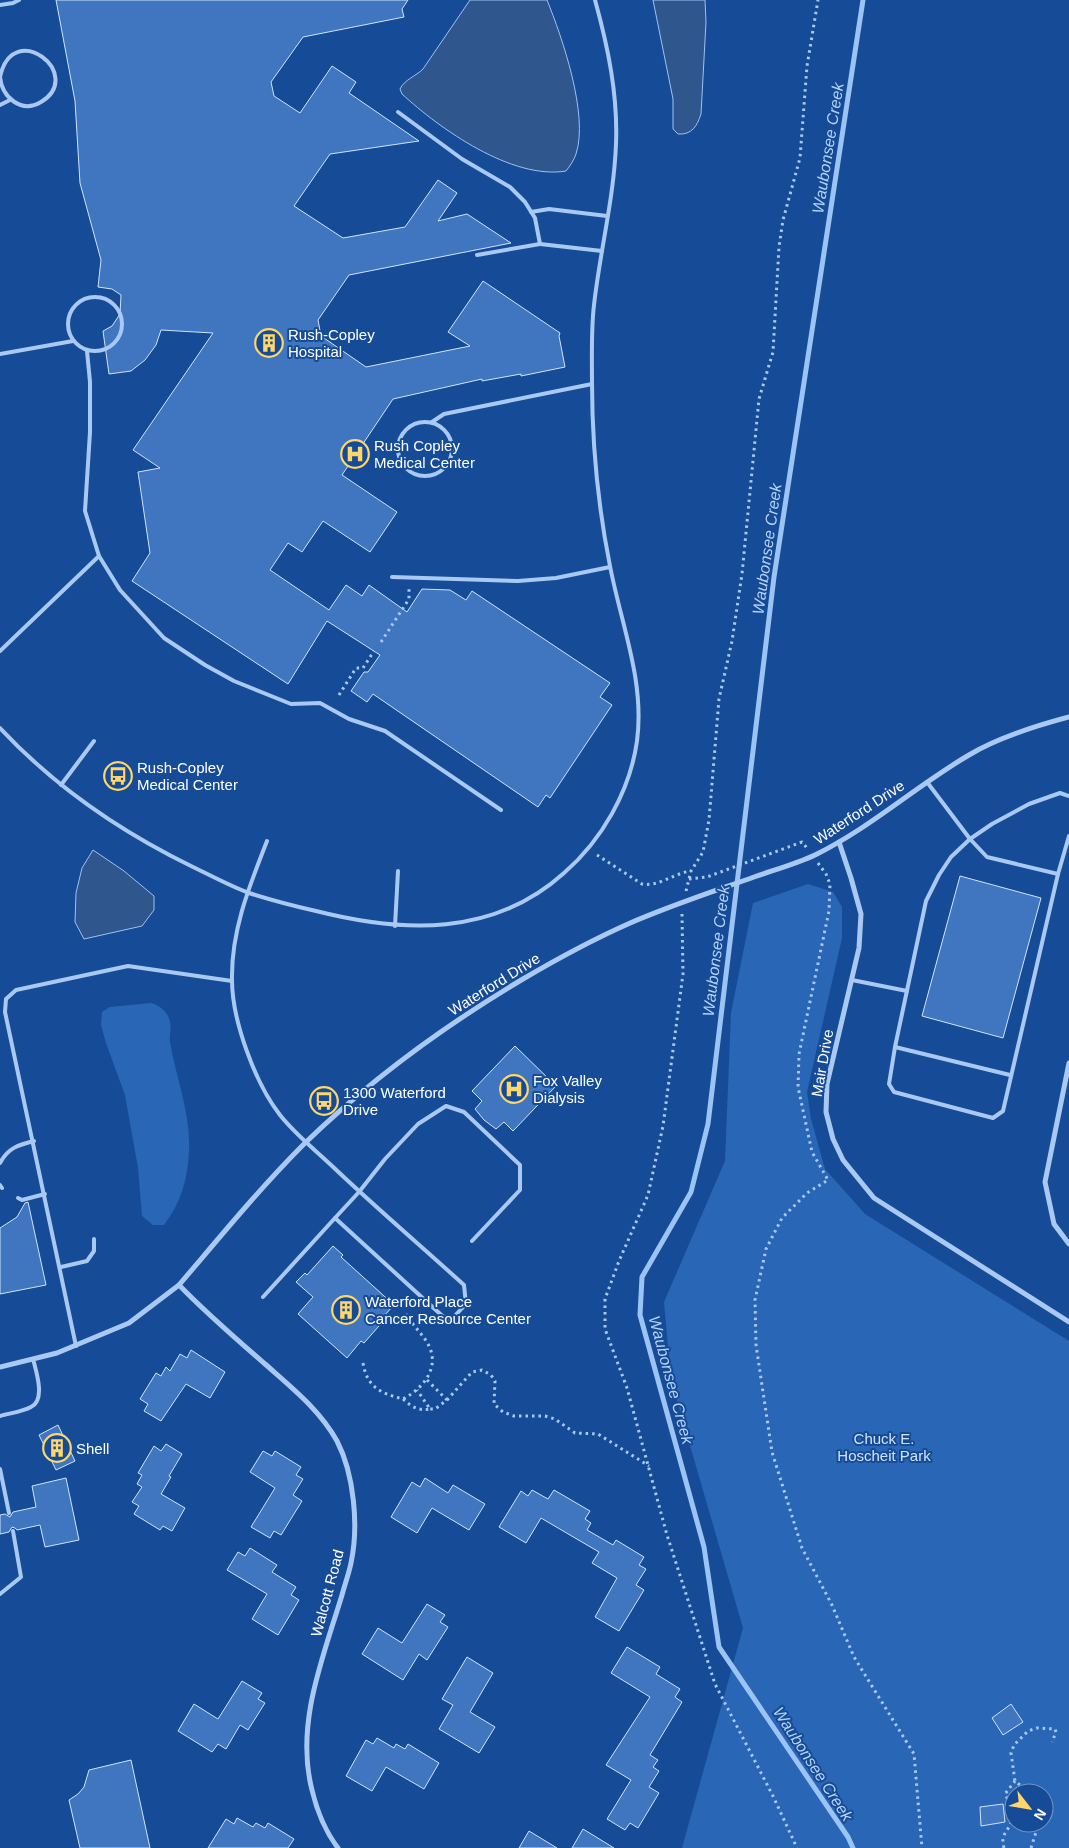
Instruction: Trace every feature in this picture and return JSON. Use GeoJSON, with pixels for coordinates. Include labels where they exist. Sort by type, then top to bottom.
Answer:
{"type":"FeatureCollection","features":[{"type":"Feature","properties":{"kind":"street","name":"Waterford Drive"},"geometry":{"type":"LineString","coordinates":[[0,1367],[76,1346],[129,1323],[179,1285],[268,1181],[306,1143],[376,1080],[477,1006],[566,954],[627,924],[704,894],[796,862],[839,842],[970,754],[1004,738],[1069,717]]}},
{"type":"Feature","properties":{"kind":"street","name":"Mair Drive"},"geometry":{"type":"LineString","coordinates":[[839,842],[861,914],[859,948],[827,1084],[826,1112],[833,1139],[843,1160],[874,1198],[1069,1322]]}},
{"type":"Feature","properties":{"kind":"street"},"geometry":{"type":"LineString","coordinates":[[1069,1063],[1045,1182],[1054,1224],[1069,1244]]}},
{"type":"Feature","properties":{"kind":"street","name":"Walcott Road"},"geometry":{"type":"LineString","coordinates":[[179,1285],[306,1401],[328,1427],[346,1462],[353,1489],[355,1519],[352,1562],[311,1700],[307,1725],[310,1781],[316,1806],[329,1836],[338,1848]]}},
{"type":"Feature","properties":{"kind":"lane"},"geometry":{"type":"LineString","coordinates":[[0,5],[19,0]]}},
{"type":"Feature","properties":{"kind":"lane"},"geometry":{"type":"LineString","coordinates":[[0,728],[61,785],[114,824],[156,849],[247,892],[362,922],[426,927],[471,922],[529,899],[554,883],[577,862],[613,812],[629,777],[637,740],[639,700],[632,660],[610,567],[597,475],[592,384],[594,308],[613,181],[616,144],[614,93],[610,59],[595,0]]}},
{"type":"Feature","properties":{"kind":"lane"},"geometry":{"type":"LineString","coordinates":[[29,51],[45,57],[51,64],[54,73],[54,83],[51,92],[45,99],[37,104],[28,106],[10,100],[1,86],[0,77],[6,61],[13,55],[29,51]]}},
{"type":"Feature","properties":{"kind":"lane"},"geometry":{"type":"LineString","coordinates":[[0,104],[10,100]]}},
{"type":"Feature","properties":{"kind":"lane"},"geometry":{"type":"LineString","coordinates":[[398,112],[462,159],[510,187],[532,212],[540,244]]}},
{"type":"Feature","properties":{"kind":"lane"},"geometry":{"type":"LineString","coordinates":[[532,212],[550,209],[607,216]]}},
{"type":"Feature","properties":{"kind":"lane"},"geometry":{"type":"LineString","coordinates":[[477,255],[540,244],[602,251]]}},
{"type":"Feature","properties":{"kind":"lane"},"geometry":{"type":"LineString","coordinates":[[98,297],[107,300],[120,313],[121,330],[112,346],[96,352],[87,351],[73,341],[68,332],[69,314],[81,301],[98,297]]}},
{"type":"Feature","properties":{"kind":"lane"},"geometry":{"type":"LineString","coordinates":[[0,354],[73,341]]}},
{"type":"Feature","properties":{"kind":"lane"},"geometry":{"type":"LineString","coordinates":[[87,351],[90,382],[90,432],[85,511],[99,556],[120,590],[164,638],[205,665],[234,680],[291,704],[320,703],[349,719],[385,731],[501,810]]}},
{"type":"Feature","properties":{"kind":"lane"},"geometry":{"type":"LineString","coordinates":[[432,422],[447,432],[451,440],[452,457],[442,472],[425,477],[416,476],[408,471],[398,456],[400,438],[413,424],[432,422],[444,414],[592,384]]}},
{"type":"Feature","properties":{"kind":"lane"},"geometry":{"type":"LineString","coordinates":[[0,652],[99,556]]}},
{"type":"Feature","properties":{"kind":"lane"},"geometry":{"type":"LineString","coordinates":[[392,577],[518,581],[556,578],[610,567]]}},
{"type":"Feature","properties":{"kind":"lane"},"geometry":{"type":"LineString","coordinates":[[61,785],[94,741]]}},
{"type":"Feature","properties":{"kind":"lane"},"geometry":{"type":"LineString","coordinates":[[928,782],[970,839],[987,856],[1058,874]]}},
{"type":"Feature","properties":{"kind":"lane"},"geometry":{"type":"LineString","coordinates":[[1069,796],[1060,792],[1029,804],[992,824],[970,839],[951,857],[939,875],[926,901],[895,1047],[889,1084],[894,1092],[993,1118],[1003,1111],[1058,874],[1069,836]]}},
{"type":"Feature","properties":{"kind":"lane"},"geometry":{"type":"LineString","coordinates":[[267,841],[247,892],[237,928],[232,981],[235,1017],[258,1075],[279,1114],[306,1143],[464,1285],[466,1304],[450,1322],[335,1218]]}},
{"type":"Feature","properties":{"kind":"lane"},"geometry":{"type":"LineString","coordinates":[[395,926],[398,871]]}},
{"type":"Feature","properties":{"kind":"lane"},"geometry":{"type":"LineString","coordinates":[[76,1346],[61,1267],[5,1012],[6,998],[16,990],[128,966],[232,981]]}},
{"type":"Feature","properties":{"kind":"lane"},"geometry":{"type":"LineString","coordinates":[[852,980],[907,991]]}},
{"type":"Feature","properties":{"kind":"lane"},"geometry":{"type":"LineString","coordinates":[[895,1047],[1010,1075]]}},
{"type":"Feature","properties":{"kind":"lane"},"geometry":{"type":"LineString","coordinates":[[262,1297],[359,1192],[385,1159],[418,1124],[446,1106],[464,1112],[520,1166],[520,1190],[472,1241]]}},
{"type":"Feature","properties":{"kind":"lane"},"geometry":{"type":"LineString","coordinates":[[0,1163],[8,1151],[15,1146],[34,1141]]}},
{"type":"Feature","properties":{"kind":"lane"},"geometry":{"type":"LineString","coordinates":[[18,1198],[22,1200],[45,1194]]}},
{"type":"Feature","properties":{"kind":"lane"},"geometry":{"type":"LineString","coordinates":[[61,1267],[87,1261],[94,1250],[94,1238]]}},
{"type":"Feature","properties":{"kind":"lane"},"geometry":{"type":"LineString","coordinates":[[0,1416],[32,1407],[38,1400],[38,1383],[33,1359]]}},
{"type":"Feature","properties":{"kind":"lane"},"geometry":{"type":"LineString","coordinates":[[0,1468],[9,1513]]}},
{"type":"Feature","properties":{"kind":"lane"},"geometry":{"type":"LineString","coordinates":[[0,1594],[21,1577],[13,1531]]}},
{"type":"Feature","properties":{"kind":"path"},"geometry":{"type":"LineString","coordinates":[[688,886],[691,872],[703,852],[709,820],[719,699],[734,632],[742,574],[759,399],[773,352],[779,248],[800,158],[808,66],[818,0]]}},
{"type":"Feature","properties":{"kind":"path"},"geometry":{"type":"LineString","coordinates":[[380,642],[409,599],[409,577]]}},
{"type":"Feature","properties":{"kind":"path"},"geometry":{"type":"LineString","coordinates":[[339,695],[356,668],[363,668],[374,651]]}},
{"type":"Feature","properties":{"kind":"path"},"geometry":{"type":"LineString","coordinates":[[689,879],[707,877],[801,842]]}},
{"type":"Feature","properties":{"kind":"path"},"geometry":{"type":"LineString","coordinates":[[597,855],[635,881],[648,885],[685,872],[691,872]]}},
{"type":"Feature","properties":{"kind":"path"},"geometry":{"type":"LineString","coordinates":[[826,874],[830,884],[829,911],[799,1054],[798,1087],[812,1152],[828,1180],[807,1193],[782,1218],[766,1250],[755,1300],[756,1345],[772,1452],[802,1548],[832,1605],[854,1657],[914,1754],[922,1848]]}},
{"type":"Feature","properties":{"kind":"path"},"geometry":{"type":"LineString","coordinates":[[681,920],[683,974],[663,1126],[648,1195],[619,1261],[605,1300],[605,1330],[627,1388],[667,1535],[715,1684],[773,1796],[797,1848]]}},
{"type":"Feature","properties":{"kind":"path"},"geometry":{"type":"LineString","coordinates":[[403,1399],[426,1380],[431,1367],[432,1356],[430,1348],[406,1314]]}},
{"type":"Feature","properties":{"kind":"path"},"geometry":{"type":"LineString","coordinates":[[362,1363],[365,1375],[379,1391],[403,1399],[412,1407],[422,1410],[436,1409],[447,1400],[472,1372],[482,1370],[491,1375],[495,1381],[494,1404],[503,1412],[514,1416],[545,1416],[555,1419],[576,1433],[598,1434],[649,1466]]}},
{"type":"Feature","properties":{"kind":"path"},"geometry":{"type":"LineString","coordinates":[[426,1380],[447,1400]]}},
{"type":"Feature","properties":{"kind":"path"},"geometry":{"type":"LineString","coordinates":[[417,1389],[430,1408]]}},
{"type":"Feature","properties":{"kind":"path"},"geometry":{"type":"LineString","coordinates":[[1004,1848],[1004,1833],[1011,1823],[1012,1808],[1005,1794],[1015,1782],[1011,1753],[1014,1745],[1028,1731],[1037,1728],[1055,1729],[1056,1732],[1052,1742]]}},
{"type":"Feature","properties":{"kind":"path"},"geometry":{"type":"LineString","coordinates":[[1031,1848],[1036,1833]]}},
{"type":"Feature","properties":{"kind":"green space","name":"Chuck E. Hoscheit Park"},"geometry":{"type":"Polygon","coordinates":[[[808,884],[833,892],[842,907],[842,938],[807,1092],[811,1119],[825,1169],[865,1214],[1069,1341],[1069,1848],[682,1848],[743,1628],[671,1380],[664,1302],[725,1161],[731,1013],[753,903],[808,884]]]}},
{"type":"Feature","properties":{"kind":"green space"},"geometry":{"type":"Polygon","coordinates":[[[151,1003],[163,1009],[171,1026],[170,1042],[188,1123],[189,1137],[188,1161],[183,1190],[175,1208],[164,1225],[153,1225],[142,1216],[138,1168],[125,1095],[101,1025],[102,1012],[110,1007],[151,1003]]]}},
{"type":"Feature","properties":{"kind":"shaded area"},"geometry":{"type":"Polygon","coordinates":[[[470,0],[547,0],[560,34],[572,76],[579,119],[579,138],[576,154],[566,171],[545,172],[523,168],[500,160],[456,136],[402,94],[400,89],[402,86],[423,69],[470,0]]]}},
{"type":"Feature","properties":{"kind":"shaded area"},"geometry":{"type":"Polygon","coordinates":[[[653,0],[705,0],[706,22],[701,114],[696,126],[683,134],[678,134],[673,129],[673,99],[653,0]]]}},
{"type":"Feature","properties":{"kind":"shaded area"},"geometry":{"type":"Polygon","coordinates":[[[93,850],[124,871],[154,896],[154,910],[142,926],[84,939],[75,922],[76,893],[82,868],[93,850]]]}},
{"type":"Feature","properties":{"kind":"building","name":"Rush-Copley Hospital"},"geometry":{"type":"Polygon","coordinates":[[[56,0],[408,0],[402,9],[404,17],[303,37],[271,82],[274,96],[300,113],[332,66],[356,82],[349,93],[419,141],[330,154],[294,206],[343,238],[405,227],[438,180],[457,193],[438,221],[467,214],[511,243],[349,275],[318,320],[321,336],[366,367],[470,346],[448,332],[483,281],[560,333],[565,367],[521,376],[521,374],[482,381],[482,379],[393,399],[342,475],[397,512],[370,552],[323,521],[302,552],[288,543],[270,570],[329,610],[346,585],[362,596],[369,585],[407,612],[422,589],[450,590],[466,600],[472,591],[610,683],[600,697],[612,705],[550,798],[546,795],[538,807],[373,694],[367,702],[351,691],[364,672],[368,672],[380,655],[327,621],[288,684],[132,581],[150,553],[138,472],[160,468],[133,450],[213,333],[161,330],[156,345],[145,360],[131,371],[109,374],[103,331],[112,326],[120,314],[121,295],[112,289],[98,287],[101,260],[80,183],[75,101],[56,0]]]}},
{"type":"Feature","properties":{"kind":"building"},"geometry":{"type":"Polygon","coordinates":[[[960,876],[1041,898],[1003,1038],[922,1016],[960,876]]]}},
{"type":"Feature","properties":{"kind":"building","name":"Fox Valley Dialysis"},"geometry":{"type":"Polygon","coordinates":[[[515,1046],[556,1086],[513,1131],[504,1122],[496,1129],[484,1120],[475,1109],[482,1101],[472,1091],[515,1046]]]}},
{"type":"Feature","properties":{"kind":"building"},"geometry":{"type":"Polygon","coordinates":[[[28,1202],[46,1285],[0,1294],[0,1228],[17,1217],[25,1203],[28,1202]]]}},
{"type":"Feature","properties":{"kind":"building","name":"Waterford Place Cancer Resource Center"},"geometry":{"type":"Polygon","coordinates":[[[333,1246],[343,1255],[341,1257],[394,1305],[383,1317],[386,1318],[364,1343],[361,1341],[347,1358],[298,1314],[313,1297],[296,1282],[305,1273],[307,1275],[333,1246]]]}},
{"type":"Feature","properties":{"kind":"building"},"geometry":{"type":"Polygon","coordinates":[[[191,1350],[225,1372],[210,1398],[186,1384],[161,1421],[144,1411],[148,1404],[140,1399],[156,1373],[161,1376],[166,1367],[170,1371],[180,1354],[187,1358],[191,1350]]]}},
{"type":"Feature","properties":{"kind":"building","name":"Shell"},"geometry":{"type":"Polygon","coordinates":[[[58,1425],[75,1461],[56,1470],[39,1435],[58,1425]]]}},
{"type":"Feature","properties":{"kind":"building"},"geometry":{"type":"Polygon","coordinates":[[[166,1444],[182,1454],[161,1494],[185,1508],[172,1531],[163,1526],[160,1530],[134,1514],[139,1506],[132,1502],[142,1487],[137,1484],[142,1475],[138,1473],[154,1446],[161,1451],[166,1444]]]}},
{"type":"Feature","properties":{"kind":"building"},"geometry":{"type":"Polygon","coordinates":[[[263,1451],[272,1456],[275,1451],[301,1467],[296,1475],[303,1479],[293,1495],[302,1501],[281,1535],[274,1531],[270,1538],[251,1527],[275,1488],[250,1472],[263,1451]]]}},
{"type":"Feature","properties":{"kind":"building","name":"Shell"},"geometry":{"type":"Polygon","coordinates":[[[66,1478],[79,1540],[45,1547],[40,1525],[17,1530],[12,1527],[9,1532],[0,1534],[0,1515],[5,1514],[10,1517],[13,1512],[36,1507],[32,1486],[66,1478]]]}},
{"type":"Feature","properties":{"kind":"building"},"geometry":{"type":"Polygon","coordinates":[[[425,1478],[448,1493],[453,1485],[485,1504],[469,1530],[432,1508],[417,1533],[391,1517],[412,1482],[420,1487],[425,1478]]]}},
{"type":"Feature","properties":{"kind":"building"},"geometry":{"type":"Polygon","coordinates":[[[532,1490],[548,1499],[554,1490],[590,1511],[585,1519],[591,1523],[587,1530],[613,1545],[616,1540],[644,1557],[639,1565],[646,1569],[636,1585],[644,1590],[619,1631],[595,1617],[617,1578],[592,1563],[599,1552],[541,1518],[526,1543],[499,1527],[521,1491],[528,1496],[532,1490]]]}},
{"type":"Feature","properties":{"kind":"building"},"geometry":{"type":"Polygon","coordinates":[[[250,1548],[277,1565],[272,1572],[296,1587],[291,1595],[299,1600],[278,1635],[252,1619],[267,1594],[227,1570],[238,1552],[245,1556],[250,1548]]]}},
{"type":"Feature","properties":{"kind":"building"},"geometry":{"type":"Polygon","coordinates":[[[427,1604],[445,1615],[440,1622],[448,1627],[427,1660],[419,1654],[403,1680],[362,1654],[378,1628],[402,1643],[427,1604]]]}},
{"type":"Feature","properties":{"kind":"building"},"geometry":{"type":"Polygon","coordinates":[[[627,1647],[660,1667],[656,1674],[680,1689],[675,1697],[682,1702],[650,1755],[658,1760],[653,1767],[659,1771],[649,1787],[659,1793],[638,1828],[630,1823],[625,1830],[607,1819],[631,1780],[606,1765],[650,1697],[611,1673],[627,1647]]]}},
{"type":"Feature","properties":{"kind":"building"},"geometry":{"type":"Polygon","coordinates":[[[467,1657],[493,1673],[470,1712],[495,1727],[479,1753],[439,1729],[453,1705],[442,1699],[467,1657]]]}},
{"type":"Feature","properties":{"kind":"building"},"geometry":{"type":"Polygon","coordinates":[[[242,1681],[262,1693],[258,1699],[265,1703],[248,1730],[240,1725],[226,1749],[218,1744],[212,1752],[178,1731],[194,1704],[218,1719],[242,1681]]]}},
{"type":"Feature","properties":{"kind":"building"},"geometry":{"type":"Polygon","coordinates":[[[1011,1704],[1023,1722],[1003,1735],[992,1718],[1011,1704]]]}},
{"type":"Feature","properties":{"kind":"building"},"geometry":{"type":"Polygon","coordinates":[[[377,1738],[394,1748],[396,1744],[405,1749],[408,1744],[439,1763],[424,1789],[386,1767],[372,1791],[346,1776],[366,1740],[373,1744],[377,1738]]]}},
{"type":"Feature","properties":{"kind":"building"},"geometry":{"type":"Polygon","coordinates":[[[131,1760],[150,1848],[80,1848],[69,1800],[84,1787],[89,1770],[131,1760]]]}},
{"type":"Feature","properties":{"kind":"building"},"geometry":{"type":"Polygon","coordinates":[[[1003,1804],[1004,1822],[981,1826],[980,1807],[1003,1804]]]}},
{"type":"Feature","properties":{"kind":"building"},"geometry":{"type":"Polygon","coordinates":[[[237,1818],[253,1827],[256,1823],[265,1828],[268,1823],[294,1839],[288,1848],[208,1848],[226,1819],[234,1824],[237,1818]]]}},
{"type":"Feature","properties":{"kind":"building"},"geometry":{"type":"Polygon","coordinates":[[[583,1829],[614,1848],[572,1848],[583,1829]]]}},
{"type":"Feature","properties":{"kind":"building"},"geometry":{"type":"Polygon","coordinates":[[[529,1831],[557,1848],[519,1848],[529,1831]]]}},
{"type":"Feature","properties":{"kind":"waterway","name":"Waubonsee Creek"},"geometry":{"type":"LineString","coordinates":[[853,1848],[848,1837],[719,1647],[704,1547],[640,1315],[642,1277],[691,1192],[708,1124],[774,577],[863,0]]}},
{"type":"Feature","properties":{"kind":"place","name":"Rush-Copley Hospital"},"geometry":{"type":"Point","coordinates":[269,343]}},
{"type":"Feature","properties":{"kind":"place","name":"Rush Copley Medical Center"},"geometry":{"type":"Point","coordinates":[355,454]}},
{"type":"Feature","properties":{"kind":"place","name":"Rush-Copley Medical Center"},"geometry":{"type":"Point","coordinates":[118,776]}},
{"type":"Feature","properties":{"kind":"place","name":"Fox Valley Dialysis"},"geometry":{"type":"Point","coordinates":[514,1089]}},
{"type":"Feature","properties":{"kind":"place","name":"1300 Waterford Drive"},"geometry":{"type":"Point","coordinates":[324,1101]}},
{"type":"Feature","properties":{"kind":"place","name":"Waterford Place Cancer Resource Center"},"geometry":{"type":"Point","coordinates":[346,1310]}},
{"type":"Feature","properties":{"kind":"place","name":"Shell"},"geometry":{"type":"Point","coordinates":[57,1448]}}]}
